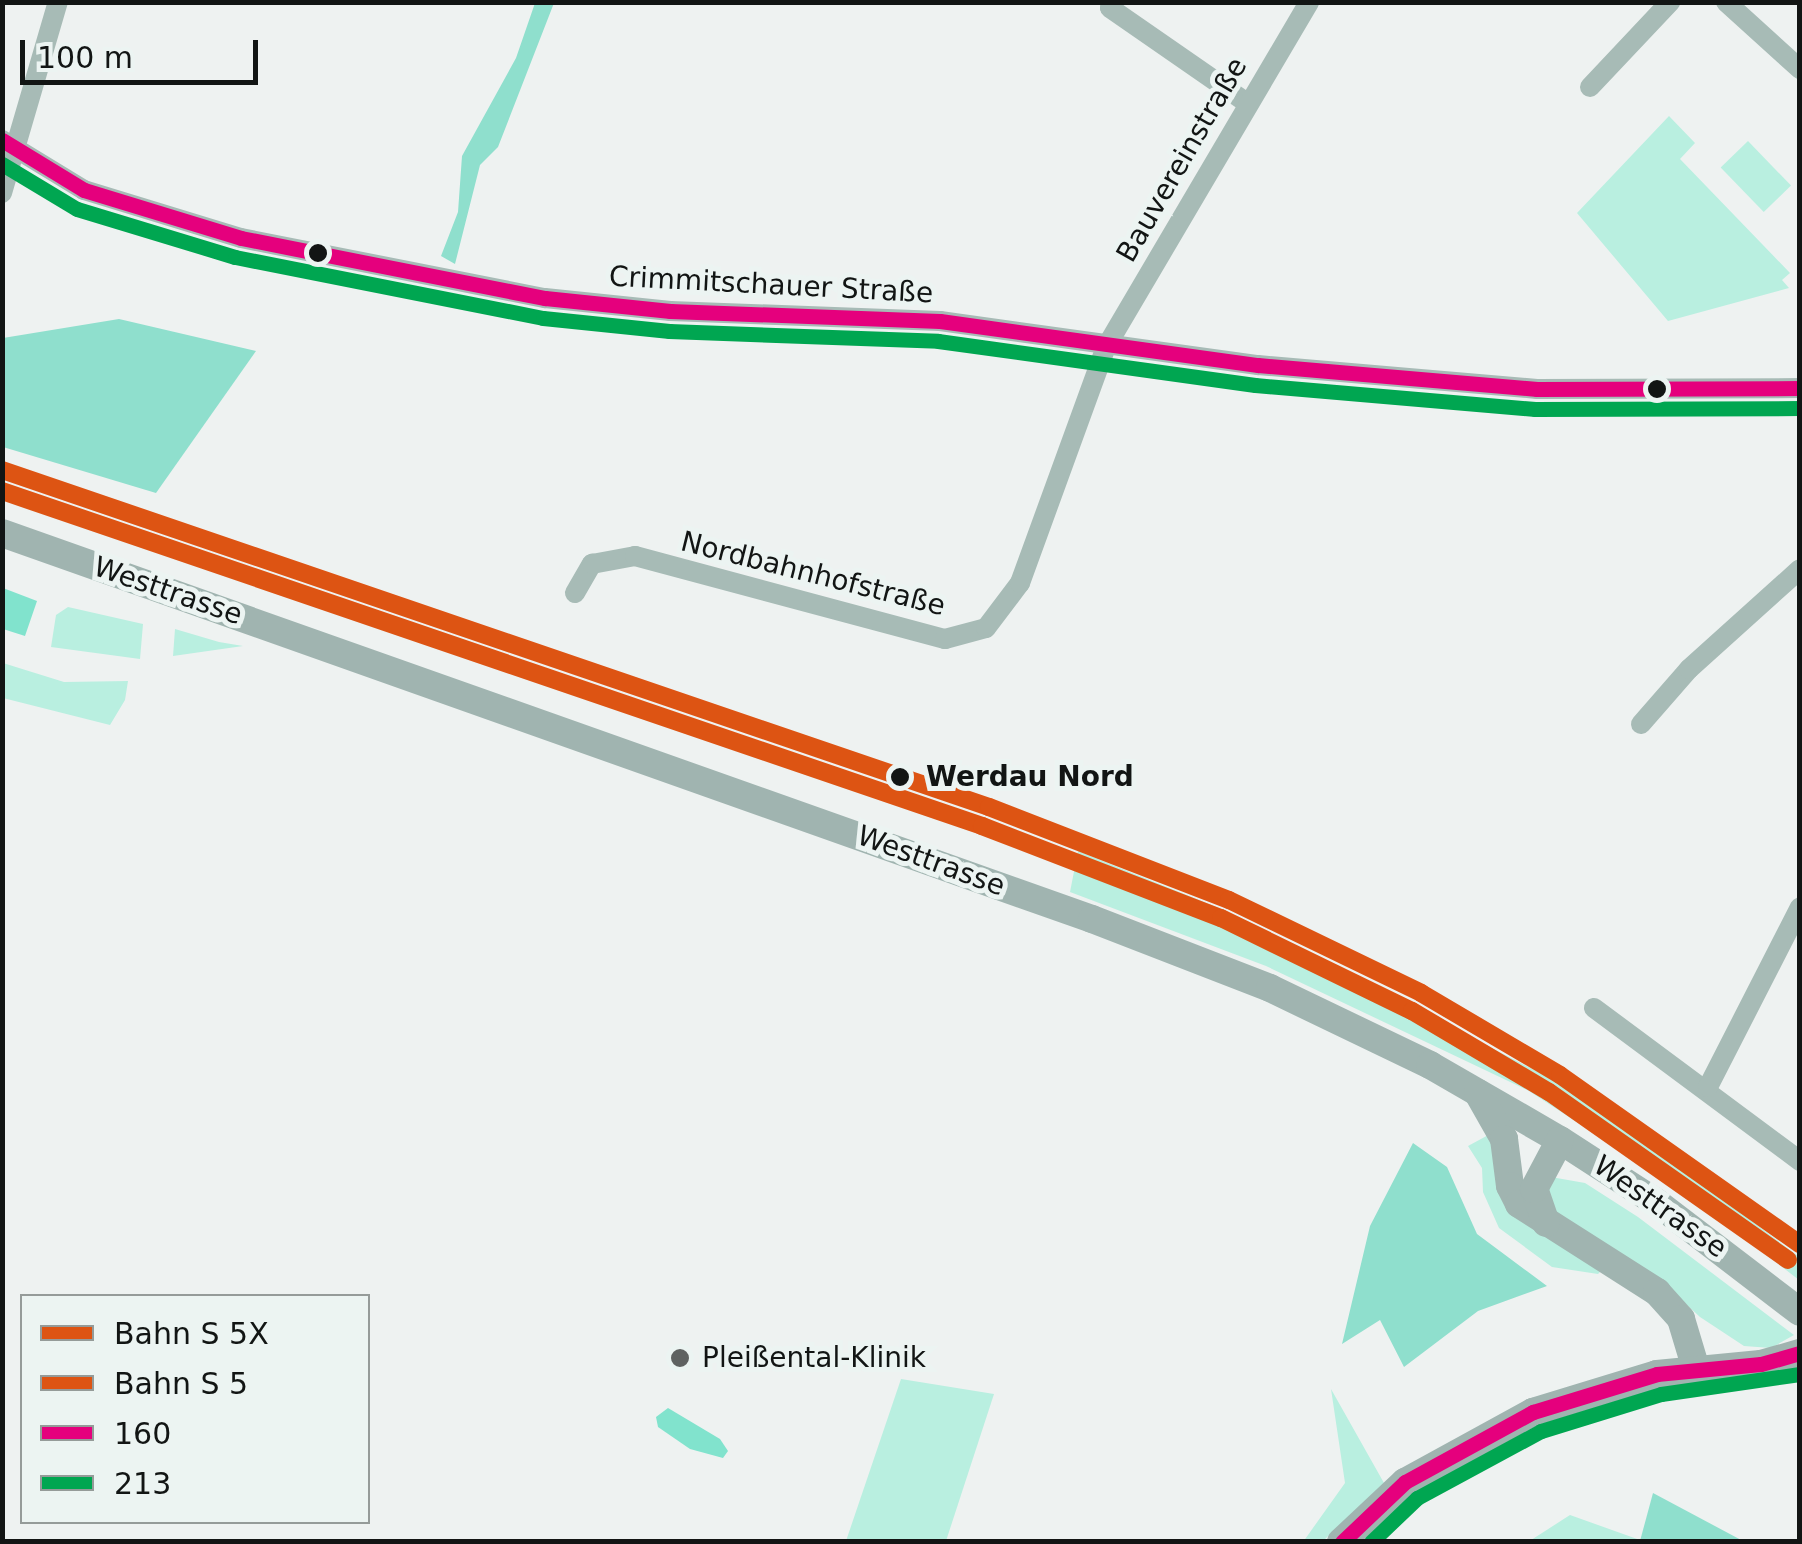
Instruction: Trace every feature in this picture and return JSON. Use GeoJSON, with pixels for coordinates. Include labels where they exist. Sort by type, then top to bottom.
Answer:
{"type":"FeatureCollection","features":[{"type":"Feature","properties":{"kind":"main road","name":"Westtrasse"},"geometry":{"type":"LineString","coordinates":[[2,533],[1092,918],[1270,988],[1475,1088],[1554,1135],[1800,1312]]}},
{"type":"Feature","properties":{"kind":"main road"},"geometry":{"type":"LineString","coordinates":[[1475,1088],[1496,1121],[1512,1167],[1513,1195],[1546,1223],[1665,1300],[1681,1319],[1696,1368]]}},
{"type":"Feature","properties":{"kind":"main road"},"geometry":{"type":"LineString","coordinates":[[1512,1167],[1522,1150],[1554,1135]]}},
{"type":"Feature","properties":{"kind":"main road"},"geometry":{"type":"LineString","coordinates":[[1546,1223],[1534,1190],[1554,1135]]}},
{"type":"Feature","properties":{"kind":"main road"},"geometry":{"type":"LineString","coordinates":[[1341,1542],[1405,1482],[1506,1424],[1618,1384],[1696,1368],[1761,1364],[1800,1353]]}},
{"type":"Feature","properties":{"kind":"street"},"geometry":{"type":"LineString","coordinates":[[2,193],[8,144],[58,2]]}},
{"type":"Feature","properties":{"kind":"street"},"geometry":{"type":"LineString","coordinates":[[1114,2],[1110,8],[1246,102]]}},
{"type":"Feature","properties":{"kind":"street","name":"Bauvereinstraße"},"geometry":{"type":"LineString","coordinates":[[1106,347],[1246,102],[1309,2]]}},
{"type":"Feature","properties":{"kind":"street"},"geometry":{"type":"LineString","coordinates":[[1590,87],[1670,2]]}},
{"type":"Feature","properties":{"kind":"street"},"geometry":{"type":"LineString","coordinates":[[1726,2],[1800,69]]}},
{"type":"Feature","properties":{"kind":"street","name":"Crimmitschauer Straße"},"geometry":{"type":"LineString","coordinates":[[8,144],[84,190],[241,238],[391,271],[563,300],[940,322],[1106,347],[1538,390],[1800,388]]}},
{"type":"Feature","properties":{"kind":"street","name":"Nordbahnhofstraße"},"geometry":{"type":"LineString","coordinates":[[576,593],[592,564],[635,556],[944,639],[986,628],[1020,583],[1106,347]]}},
{"type":"Feature","properties":{"kind":"street"},"geometry":{"type":"LineString","coordinates":[[1641,724],[1689,670],[1800,569]]}},
{"type":"Feature","properties":{"kind":"street"},"geometry":{"type":"LineString","coordinates":[[1708,1087],[1800,907]]}},
{"type":"Feature","properties":{"kind":"street"},"geometry":{"type":"LineString","coordinates":[[1594,1008],[1708,1087],[1800,1160]]}},
{"type":"Feature","properties":{"kind":"shaded area"},"geometry":{"type":"Polygon","coordinates":[[[535,3],[554,3],[498,147],[480,165],[455,264],[441,256],[458,212],[462,156],[516,58],[535,3]]]}},
{"type":"Feature","properties":{"kind":"shaded area"},"geometry":{"type":"Polygon","coordinates":[[[1669,116],[1695,143],[1680,159],[1790,273],[1782,280],[1789,288],[1668,321],[1577,213],[1669,116]]]}},
{"type":"Feature","properties":{"kind":"shaded area"},"geometry":{"type":"Polygon","coordinates":[[[1748,141],[1791,186],[1764,212],[1721,167],[1748,141]]]}},
{"type":"Feature","properties":{"kind":"shaded area"},"geometry":{"type":"Polygon","coordinates":[[[119,319],[256,351],[156,493],[3,447],[3,338],[119,319]]]}},
{"type":"Feature","properties":{"kind":"shaded area"},"geometry":{"type":"Polygon","coordinates":[[[3,588],[37,601],[25,636],[3,629],[3,588]]]}},
{"type":"Feature","properties":{"kind":"shaded area"},"geometry":{"type":"Polygon","coordinates":[[[68,607],[143,624],[140,659],[51,647],[56,615],[68,607]]]}},
{"type":"Feature","properties":{"kind":"shaded area"},"geometry":{"type":"Polygon","coordinates":[[[175,629],[219,642],[243,646],[173,656],[175,629]]]}},
{"type":"Feature","properties":{"kind":"shaded area"},"geometry":{"type":"Polygon","coordinates":[[[3,663],[64,682],[128,681],[125,700],[110,725],[3,698],[3,663]]]}},
{"type":"Feature","properties":{"kind":"shaded area"},"geometry":{"type":"Polygon","coordinates":[[[1078,851],[1226,911],[1546,1076],[1653,1146],[1799,1257],[1799,1280],[1689,1195],[1529,1091],[1266,966],[1070,892],[1078,851]]]}},
{"type":"Feature","properties":{"kind":"shaded area"},"geometry":{"type":"Polygon","coordinates":[[[1492,1133],[1501,1164],[1604,1268],[1598,1274],[1552,1267],[1499,1228],[1483,1192],[1482,1168],[1468,1146],[1492,1133]]]}},
{"type":"Feature","properties":{"kind":"shaded area"},"geometry":{"type":"Polygon","coordinates":[[[1413,1143],[1447,1167],[1477,1234],[1547,1286],[1478,1311],[1404,1367],[1380,1320],[1342,1344],[1370,1226],[1413,1143]]]}},
{"type":"Feature","properties":{"kind":"shaded area"},"geometry":{"type":"Polygon","coordinates":[[[1551,1177],[1585,1183],[1638,1217],[1794,1335],[1771,1348],[1744,1346],[1700,1317],[1660,1280],[1545,1208],[1551,1177]]]}},
{"type":"Feature","properties":{"kind":"shaded area"},"geometry":{"type":"Polygon","coordinates":[[[901,1379],[994,1394],[946,1541],[846,1541],[901,1379]]]}},
{"type":"Feature","properties":{"kind":"shaded area"},"geometry":{"type":"Polygon","coordinates":[[[1331,1389],[1384,1483],[1323,1541],[1303,1542],[1345,1483],[1331,1389]]]}},
{"type":"Feature","properties":{"kind":"shaded area"},"geometry":{"type":"Polygon","coordinates":[[[668,1408],[720,1439],[728,1451],[723,1458],[690,1449],[658,1427],[656,1417],[668,1408]]]}},
{"type":"Feature","properties":{"kind":"shaded area"},"geometry":{"type":"Polygon","coordinates":[[[1653,1493],[1743,1541],[1640,1541],[1653,1493]]]}},
{"type":"Feature","properties":{"kind":"shaded area"},"geometry":{"type":"Polygon","coordinates":[[[1570,1515],[1640,1540],[1640,1542],[1528,1542],[1570,1515]]]}},
{"type":"Feature","properties":{"kind":"transit line","name":"160"},"geometry":{"type":"LineString","coordinates":[[2,140],[84,190],[241,238],[545,298],[670,311],[940,321],[1258,365],[1537,389],[1800,388]]}},
{"type":"Feature","properties":{"kind":"transit line","name":"213"},"geometry":{"type":"LineString","coordinates":[[2,164],[77,209],[235,257],[543,318],[669,331],[938,341],[1255,385],[1535,409],[1800,408]]}},
{"type":"Feature","properties":{"kind":"transit line"},"geometry":{"type":"LineString","coordinates":[[2,470],[989,807],[1229,900],[1421,993],[1560,1075],[1800,1244]]}},
{"type":"Feature","properties":{"kind":"transit line"},"geometry":{"type":"LineString","coordinates":[[2,491],[982,826],[1221,918],[1412,1011],[1549,1092],[1788,1260]]}},
{"type":"Feature","properties":{"kind":"transit line","name":"160"},"geometry":{"type":"LineString","coordinates":[[1342,1542],[1405,1482],[1533,1412],[1657,1374],[1761,1364],[1800,1353]]}},
{"type":"Feature","properties":{"kind":"transit line","name":"213"},"geometry":{"type":"LineString","coordinates":[[1371,1542],[1417,1498],[1541,1431],[1661,1394],[1800,1374]]}},
{"type":"Feature","properties":{"kind":"place","name":"Werdau Nord"},"geometry":{"type":"Point","coordinates":[900,777]}},
{"type":"Feature","properties":{"kind":"place","name":"Pleißental-Klinik"},"geometry":{"type":"Point","coordinates":[680,1358]}}]}
